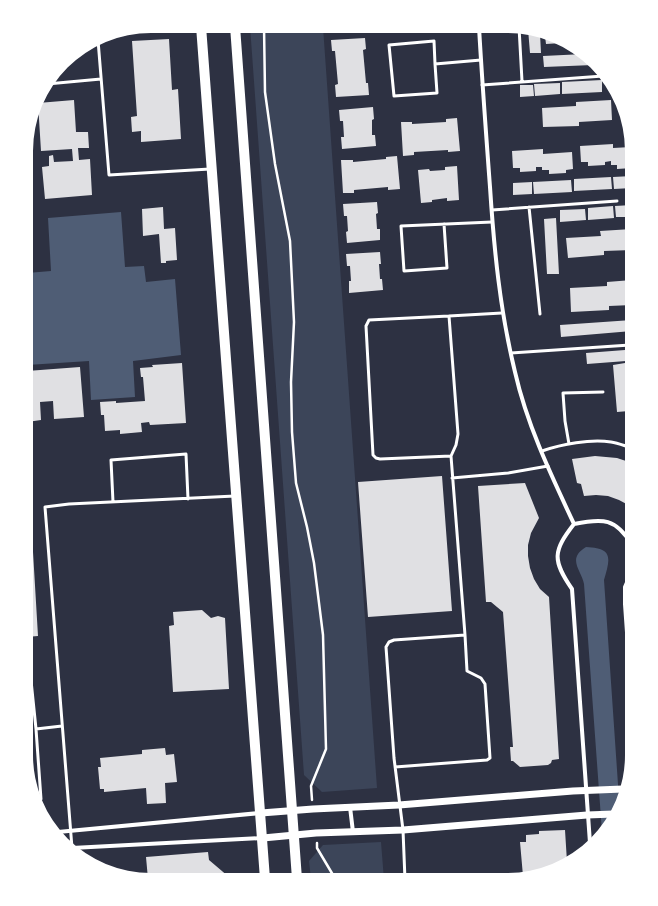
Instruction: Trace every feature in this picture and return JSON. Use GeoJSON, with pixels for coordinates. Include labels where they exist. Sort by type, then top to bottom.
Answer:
{"type":"FeatureCollection","features":[{"type":"Feature","properties":{"kind":"main road"},"geometry":{"type":"LineString","coordinates":[[202,33],[265,873]]}},
{"type":"Feature","properties":{"kind":"main road"},"geometry":{"type":"LineString","coordinates":[[236,33],[297,873]]}},
{"type":"Feature","properties":{"kind":"street"},"geometry":{"type":"LineString","coordinates":[[479,33],[495,260],[502,313],[515,373],[530,423],[574,524]]}},
{"type":"Feature","properties":{"kind":"street"},"geometry":{"type":"LineString","coordinates":[[590,839],[572,589],[562,575],[558,564],[558,556],[562,539],[574,524],[594,520],[603,521],[615,525],[625,534]]}},
{"type":"Feature","properties":{"kind":"street"},"geometry":{"type":"LineString","coordinates":[[61,832],[313,809],[399,805],[586,790],[620,789]]}},
{"type":"Feature","properties":{"kind":"street"},"geometry":{"type":"LineString","coordinates":[[350,808],[353,832]]}},
{"type":"Feature","properties":{"kind":"street"},"geometry":{"type":"LineString","coordinates":[[78,848],[404,830],[609,814]]}},
{"type":"Feature","properties":{"kind":"lane"},"geometry":{"type":"LineString","coordinates":[[519,34],[522,81]]}},
{"type":"Feature","properties":{"kind":"lane"},"geometry":{"type":"LineString","coordinates":[[434,41],[435,64],[437,93],[394,96],[389,45],[434,41]]}},
{"type":"Feature","properties":{"kind":"lane"},"geometry":{"type":"LineString","coordinates":[[98,45],[109,175],[212,168]]}},
{"type":"Feature","properties":{"kind":"lane"},"geometry":{"type":"LineString","coordinates":[[435,64],[481,60]]}},
{"type":"Feature","properties":{"kind":"lane"},"geometry":{"type":"LineString","coordinates":[[482,85],[598,76]]}},
{"type":"Feature","properties":{"kind":"lane"},"geometry":{"type":"LineString","coordinates":[[54,83],[101,79]]}},
{"type":"Feature","properties":{"kind":"lane"},"geometry":{"type":"LineString","coordinates":[[492,210],[617,201]]}},
{"type":"Feature","properties":{"kind":"lane"},"geometry":{"type":"LineString","coordinates":[[529,207],[540,314]]}},
{"type":"Feature","properties":{"kind":"lane"},"geometry":{"type":"LineString","coordinates":[[444,224],[447,268],[404,270],[401,226],[444,224],[492,222]]}},
{"type":"Feature","properties":{"kind":"lane"},"geometry":{"type":"LineString","coordinates":[[451,456],[380,459],[376,458],[374,455],[366,326],[369,320],[502,313]]}},
{"type":"Feature","properties":{"kind":"lane"},"geometry":{"type":"LineString","coordinates":[[395,767],[487,760],[490,758],[485,684],[481,678],[467,671],[452,478],[451,456],[456,445],[458,434],[449,316]]}},
{"type":"Feature","properties":{"kind":"lane"},"geometry":{"type":"LineString","coordinates":[[510,353],[625,345]]}},
{"type":"Feature","properties":{"kind":"lane"},"geometry":{"type":"LineString","coordinates":[[569,444],[565,421],[563,393],[603,392]]}},
{"type":"Feature","properties":{"kind":"lane"},"geometry":{"type":"LineString","coordinates":[[542,451],[569,444],[611,442],[625,446]]}},
{"type":"Feature","properties":{"kind":"lane"},"geometry":{"type":"LineString","coordinates":[[113,502],[111,460],[186,454],[188,499]]}},
{"type":"Feature","properties":{"kind":"lane"},"geometry":{"type":"LineString","coordinates":[[452,478],[508,473],[548,466]]}},
{"type":"Feature","properties":{"kind":"lane"},"geometry":{"type":"LineString","coordinates":[[72,843],[45,507],[69,504],[236,496]]}},
{"type":"Feature","properties":{"kind":"lane"},"geometry":{"type":"LineString","coordinates":[[405,873],[404,830],[399,805],[395,767],[386,647],[394,640],[465,635]]}},
{"type":"Feature","properties":{"kind":"lane"},"geometry":{"type":"LineString","coordinates":[[33,700],[41,797]]}},
{"type":"Feature","properties":{"kind":"lane"},"geometry":{"type":"LineString","coordinates":[[36,729],[62,726]]}},
{"type":"Feature","properties":{"kind":"path"},"geometry":{"type":"LineString","coordinates":[[264,33],[265,92],[275,164],[290,241],[294,322],[291,382],[292,432],[296,483],[314,563],[323,635],[326,749],[311,786],[312,798]]}},
{"type":"Feature","properties":{"kind":"path"},"geometry":{"type":"LineString","coordinates":[[317,845],[317,848],[332,873]]}},
{"type":"Feature","properties":{"kind":"shaded area"},"geometry":{"type":"Polygon","coordinates":[[[251,33],[323,33],[377,788],[322,792],[304,775],[251,33]]]}},
{"type":"Feature","properties":{"kind":"shaded area"},"geometry":{"type":"Polygon","coordinates":[[[121,212],[125,267],[144,266],[146,282],[175,279],[181,355],[133,361],[135,397],[91,400],[89,361],[33,365],[33,272],[51,271],[48,218],[121,212]]]}},
{"type":"Feature","properties":{"kind":"shaded area"},"geometry":{"type":"Polygon","coordinates":[[[586,547],[595,548],[606,552],[608,556],[608,566],[604,580],[619,794],[613,807],[601,825],[584,584],[576,561],[580,552],[586,547]]]}},
{"type":"Feature","properties":{"kind":"shaded area"},"geometry":{"type":"Polygon","coordinates":[[[381,842],[383,873],[310,873],[309,861],[323,845],[381,842]]]}},
{"type":"Feature","properties":{"kind":"building"},"geometry":{"type":"Polygon","coordinates":[[[529,35],[540,38],[541,53],[530,53],[529,35]]]}},
{"type":"Feature","properties":{"kind":"building"},"geometry":{"type":"Polygon","coordinates":[[[365,38],[366,49],[363,50],[366,83],[368,83],[369,95],[336,97],[335,85],[338,84],[335,51],[332,51],[331,40],[365,38]]]}},
{"type":"Feature","properties":{"kind":"building"},"geometry":{"type":"Polygon","coordinates":[[[169,39],[172,90],[178,89],[181,139],[141,142],[141,131],[132,132],[131,117],[137,116],[132,41],[169,39]]]}},
{"type":"Feature","properties":{"kind":"building"},"geometry":{"type":"Polygon","coordinates":[[[545,40],[555,43],[546,44],[545,40]]]}},
{"type":"Feature","properties":{"kind":"building"},"geometry":{"type":"Polygon","coordinates":[[[575,54],[587,65],[544,67],[543,56],[575,54]]]}},
{"type":"Feature","properties":{"kind":"building"},"geometry":{"type":"Polygon","coordinates":[[[602,80],[602,92],[562,94],[562,82],[602,80]]]}},
{"type":"Feature","properties":{"kind":"building"},"geometry":{"type":"Polygon","coordinates":[[[560,83],[560,94],[535,96],[534,84],[560,83]]]}},
{"type":"Feature","properties":{"kind":"building"},"geometry":{"type":"Polygon","coordinates":[[[520,85],[533,85],[534,96],[520,97],[520,85]]]}},
{"type":"Feature","properties":{"kind":"building"},"geometry":{"type":"Polygon","coordinates":[[[74,100],[76,132],[88,132],[89,148],[78,148],[79,160],[90,159],[92,195],[45,199],[42,167],[49,166],[49,156],[53,155],[54,162],[73,161],[72,149],[41,151],[39,114],[43,103],[74,100]]]}},
{"type":"Feature","properties":{"kind":"building"},"geometry":{"type":"Polygon","coordinates":[[[611,100],[612,120],[579,122],[579,126],[543,127],[542,108],[576,106],[576,102],[611,100]]]}},
{"type":"Feature","properties":{"kind":"building"},"geometry":{"type":"Polygon","coordinates":[[[373,107],[374,119],[372,120],[372,135],[375,135],[376,146],[342,149],[341,137],[344,137],[343,121],[340,121],[339,110],[373,107]]]}},
{"type":"Feature","properties":{"kind":"building"},"geometry":{"type":"Polygon","coordinates":[[[457,118],[460,151],[448,152],[448,150],[414,152],[414,155],[403,156],[401,122],[412,122],[412,124],[446,122],[446,119],[457,118]]]}},
{"type":"Feature","properties":{"kind":"building"},"geometry":{"type":"Polygon","coordinates":[[[613,144],[613,148],[625,147],[625,168],[617,169],[617,165],[611,165],[611,161],[605,162],[605,165],[588,166],[588,162],[581,162],[580,146],[613,144]]]}},
{"type":"Feature","properties":{"kind":"building"},"geometry":{"type":"Polygon","coordinates":[[[543,149],[543,154],[572,152],[573,169],[566,170],[566,173],[549,174],[549,170],[542,170],[542,167],[536,167],[536,171],[520,172],[520,168],[513,168],[512,151],[543,149]]]}},
{"type":"Feature","properties":{"kind":"building"},"geometry":{"type":"Polygon","coordinates":[[[397,156],[400,189],[388,190],[388,187],[354,190],[354,193],[343,193],[341,160],[353,160],[353,162],[386,159],[386,157],[397,156]]]}},
{"type":"Feature","properties":{"kind":"building"},"geometry":{"type":"Polygon","coordinates":[[[457,166],[459,200],[447,201],[447,198],[421,203],[418,170],[445,170],[445,167],[457,166]]]}},
{"type":"Feature","properties":{"kind":"building"},"geometry":{"type":"Polygon","coordinates":[[[625,176],[625,188],[614,189],[613,177],[625,176]]]}},
{"type":"Feature","properties":{"kind":"building"},"geometry":{"type":"Polygon","coordinates":[[[611,177],[612,189],[574,191],[574,179],[611,177]]]}},
{"type":"Feature","properties":{"kind":"building"},"geometry":{"type":"Polygon","coordinates":[[[571,180],[572,192],[534,194],[533,182],[571,180]]]}},
{"type":"Feature","properties":{"kind":"building"},"geometry":{"type":"Polygon","coordinates":[[[532,182],[532,194],[513,195],[513,183],[532,182]]]}},
{"type":"Feature","properties":{"kind":"building"},"geometry":{"type":"Polygon","coordinates":[[[377,202],[377,229],[380,229],[380,240],[347,243],[347,216],[344,216],[343,204],[377,202]]]}},
{"type":"Feature","properties":{"kind":"building"},"geometry":{"type":"Polygon","coordinates":[[[625,205],[625,217],[616,217],[615,206],[625,205]]]}},
{"type":"Feature","properties":{"kind":"building"},"geometry":{"type":"Polygon","coordinates":[[[613,206],[614,218],[588,220],[588,208],[613,206]]]}},
{"type":"Feature","properties":{"kind":"building"},"geometry":{"type":"Polygon","coordinates":[[[163,207],[164,229],[175,228],[177,260],[166,261],[166,263],[161,263],[159,234],[143,236],[142,209],[163,207]]]}},
{"type":"Feature","properties":{"kind":"building"},"geometry":{"type":"Polygon","coordinates":[[[585,209],[586,220],[560,222],[560,210],[585,209]]]}},
{"type":"Feature","properties":{"kind":"building"},"geometry":{"type":"Polygon","coordinates":[[[556,218],[559,274],[547,274],[544,219],[556,218]]]}},
{"type":"Feature","properties":{"kind":"building"},"geometry":{"type":"Polygon","coordinates":[[[625,229],[625,250],[604,251],[604,255],[568,258],[566,238],[601,236],[600,231],[625,229]]]}},
{"type":"Feature","properties":{"kind":"building"},"geometry":{"type":"Polygon","coordinates":[[[380,252],[380,279],[382,279],[383,290],[349,293],[349,281],[351,281],[350,266],[347,266],[346,254],[380,252]]]}},
{"type":"Feature","properties":{"kind":"building"},"geometry":{"type":"Polygon","coordinates":[[[625,281],[625,305],[609,306],[609,310],[571,312],[570,288],[607,286],[607,282],[625,281]]]}},
{"type":"Feature","properties":{"kind":"building"},"geometry":{"type":"Polygon","coordinates":[[[625,320],[625,332],[561,337],[560,325],[625,320]]]}},
{"type":"Feature","properties":{"kind":"building"},"geometry":{"type":"Polygon","coordinates":[[[625,350],[625,361],[587,364],[586,353],[625,350]]]}},
{"type":"Feature","properties":{"kind":"building"},"geometry":{"type":"Polygon","coordinates":[[[182,363],[186,423],[150,425],[149,422],[141,423],[142,432],[120,434],[120,430],[105,431],[104,415],[101,415],[100,402],[116,401],[116,403],[145,401],[143,377],[141,377],[140,368],[153,367],[152,365],[182,363]]]}},
{"type":"Feature","properties":{"kind":"building"},"geometry":{"type":"Polygon","coordinates":[[[625,363],[625,411],[617,412],[613,365],[625,363]]]}},
{"type":"Feature","properties":{"kind":"building"},"geometry":{"type":"Polygon","coordinates":[[[80,367],[84,417],[54,419],[53,401],[40,402],[41,420],[33,421],[33,371],[80,367]]]}},
{"type":"Feature","properties":{"kind":"building"},"geometry":{"type":"Polygon","coordinates":[[[595,456],[617,458],[625,461],[625,503],[608,496],[584,496],[581,484],[577,483],[572,459],[595,456]]]}},
{"type":"Feature","properties":{"kind":"building"},"geometry":{"type":"Polygon","coordinates":[[[442,476],[452,611],[368,617],[358,482],[442,476]]]}},
{"type":"Feature","properties":{"kind":"building"},"geometry":{"type":"Polygon","coordinates":[[[525,483],[539,518],[531,533],[528,545],[530,568],[540,589],[549,597],[559,759],[552,760],[548,765],[520,767],[511,761],[510,747],[513,747],[503,612],[491,602],[486,602],[478,486],[525,483]]]}},
{"type":"Feature","properties":{"kind":"building"},"geometry":{"type":"Polygon","coordinates":[[[33,552],[38,636],[33,636],[33,552]]]}},
{"type":"Feature","properties":{"kind":"building"},"geometry":{"type":"Polygon","coordinates":[[[202,610],[211,618],[218,616],[225,618],[229,689],[173,692],[169,626],[174,625],[173,612],[202,610]]]}},
{"type":"Feature","properties":{"kind":"building"},"geometry":{"type":"Polygon","coordinates":[[[165,748],[166,755],[174,754],[177,782],[165,783],[166,803],[147,804],[146,788],[104,792],[104,789],[100,789],[98,767],[101,767],[100,758],[142,754],[142,750],[165,748]]]}},
{"type":"Feature","properties":{"kind":"building"},"geometry":{"type":"Polygon","coordinates":[[[565,830],[567,856],[552,864],[523,872],[520,842],[526,842],[526,835],[539,834],[539,831],[565,830]]]}},
{"type":"Feature","properties":{"kind":"building"},"geometry":{"type":"Polygon","coordinates":[[[208,852],[209,860],[224,873],[147,873],[146,857],[208,852]]]}}]}
